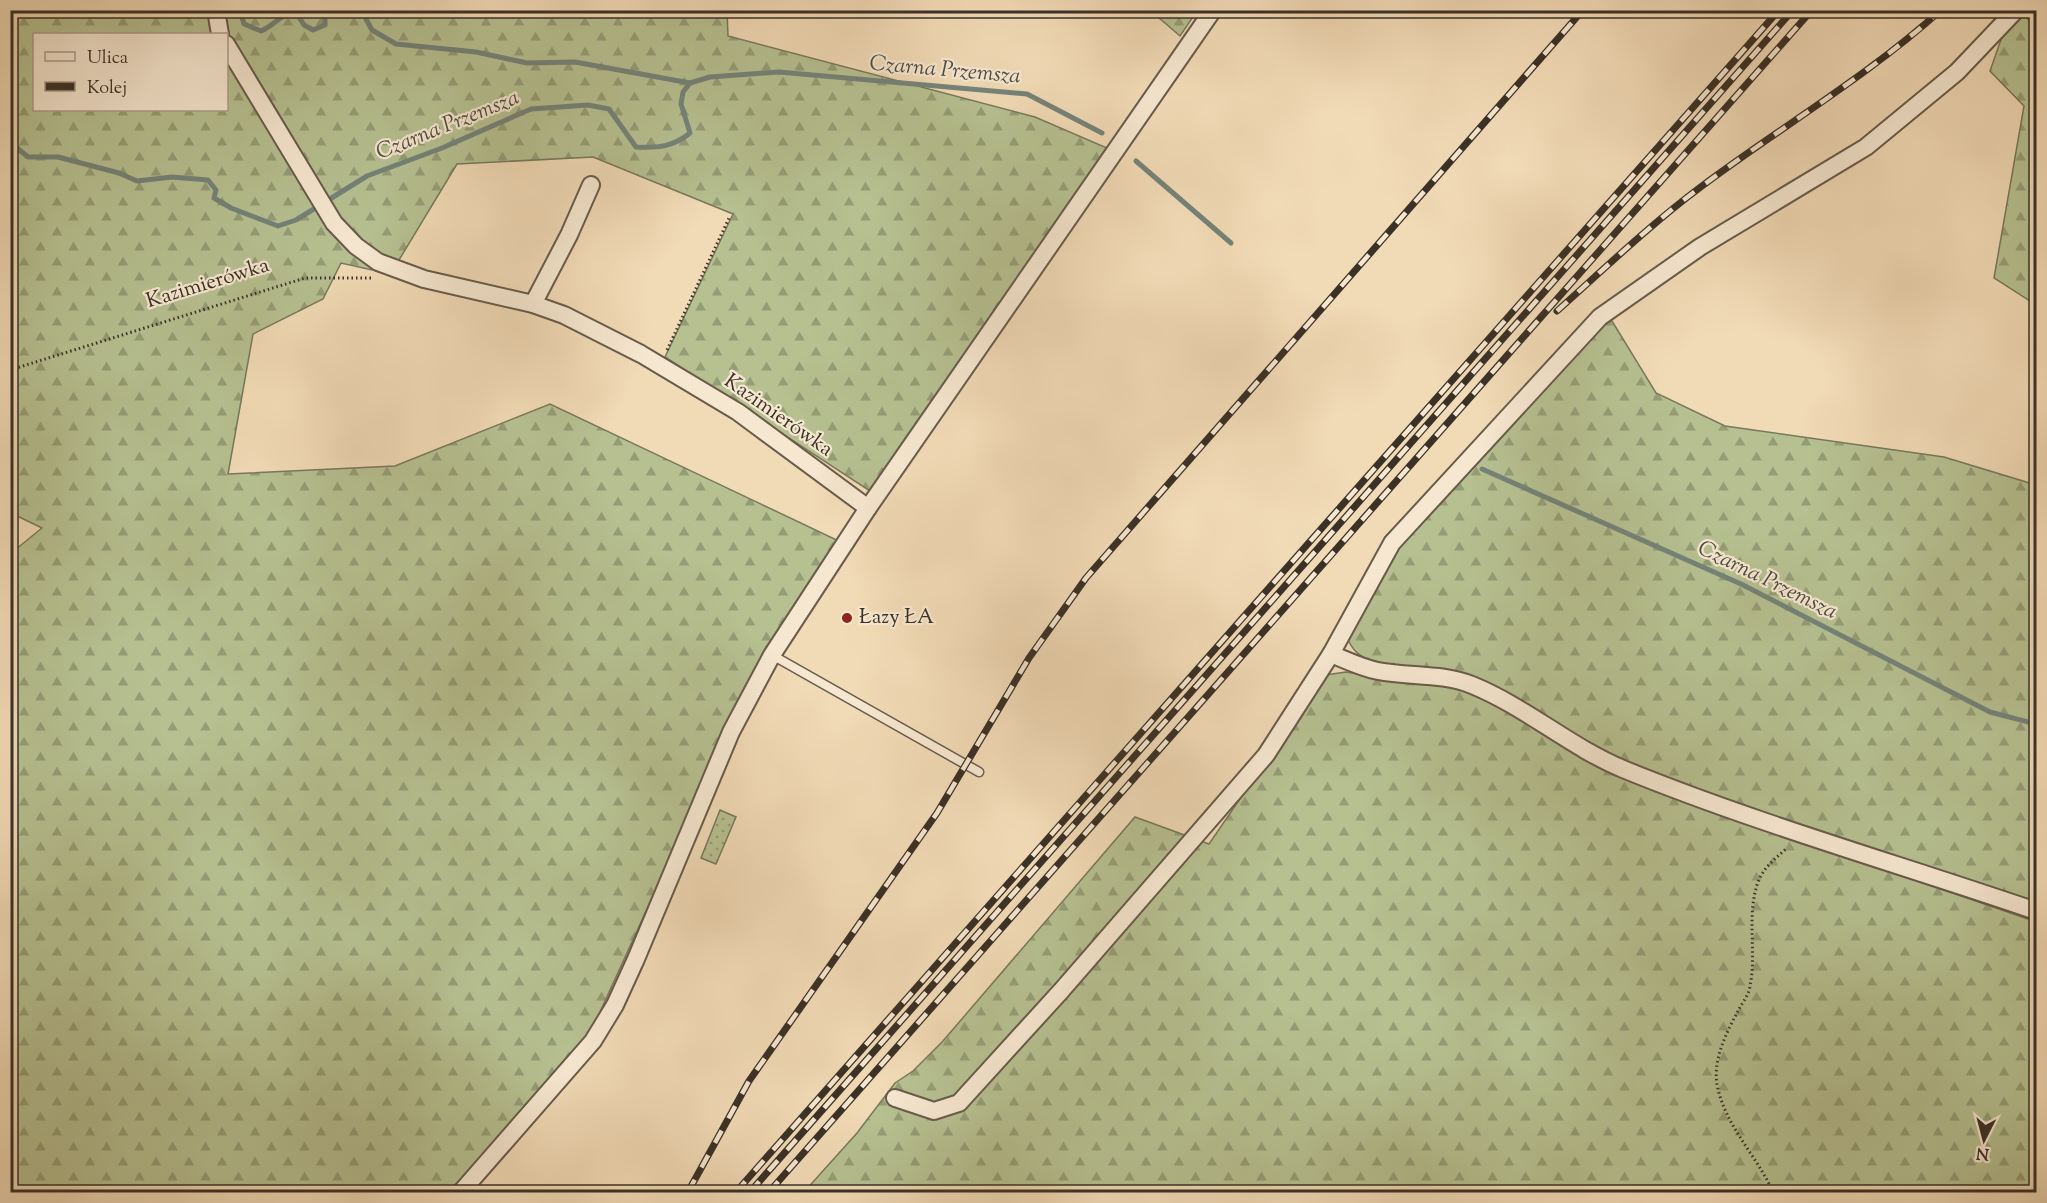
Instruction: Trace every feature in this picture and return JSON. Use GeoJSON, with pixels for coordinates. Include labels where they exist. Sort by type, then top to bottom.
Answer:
{"type":"FeatureCollection","features":[{"type":"Feature","properties":{"kind":"street"},"geometry":{"type":"LineString","coordinates":[[216,10],[220,33]]}},
{"type":"Feature","properties":{"kind":"street"},"geometry":{"type":"LineString","coordinates":[[461,1192],[593,1041],[615,1005],[731,732],[772,655],[868,508],[1212,10]]}},
{"type":"Feature","properties":{"kind":"street"},"geometry":{"type":"LineString","coordinates":[[895,1098],[934,1111],[959,1103],[1061,991],[1266,755],[1331,654],[1392,543],[1600,317],[1700,247],[1866,147],[1957,72],[2016,10]]}},
{"type":"Feature","properties":{"kind":"street","name":"Kazimierówka"},"geometry":{"type":"LineString","coordinates":[[228,47],[330,215],[356,246],[388,267],[424,279],[533,304],[564,315],[659,365],[738,412],[868,508]]}},
{"type":"Feature","properties":{"kind":"street"},"geometry":{"type":"LineString","coordinates":[[533,304],[570,235],[591,185]]}},
{"type":"Feature","properties":{"kind":"street"},"geometry":{"type":"LineString","coordinates":[[1331,654],[1377,671],[1428,675],[1470,684],[1495,695],[1585,751],[1622,768],[1803,833],[2037,911]]}},
{"type":"Feature","properties":{"kind":"lane"},"geometry":{"type":"LineString","coordinates":[[772,655],[979,772]]}},
{"type":"Feature","properties":{"kind":"path"},"geometry":{"type":"LineString","coordinates":[[659,365],[730,216]]}},
{"type":"Feature","properties":{"kind":"path","name":"Kazimierówka"},"geometry":{"type":"LineString","coordinates":[[10,370],[305,278],[376,278]]}},
{"type":"Feature","properties":{"kind":"path"},"geometry":{"type":"LineString","coordinates":[[1773,1192],[1725,1116],[1717,1086],[1717,1065],[1724,1040],[1750,988],[1752,956],[1750,931],[1758,882],[1767,868],[1803,833]]}},
{"type":"Feature","properties":{"kind":"green space"},"geometry":{"type":"Polygon","coordinates":[[[10,11],[727,11],[728,36],[1035,117],[1107,148],[873,493],[665,357],[733,214],[593,157],[457,164],[399,260],[377,271],[341,263],[323,299],[253,334],[228,474],[395,466],[550,404],[843,543],[767,646],[590,1034],[451,1192],[11,1192],[10,554],[42,528],[11,513],[10,11]]]}},
{"type":"Feature","properties":{"kind":"green space"},"geometry":{"type":"Polygon","coordinates":[[[1151,11],[1197,11],[1180,36],[1151,11]]]}},
{"type":"Feature","properties":{"kind":"green space"},"geometry":{"type":"Polygon","coordinates":[[[2011,11],[2036,11],[2036,305],[1994,278],[2024,106],[1990,71],[2011,11]]]}},
{"type":"Feature","properties":{"kind":"green space"},"geometry":{"type":"Polygon","coordinates":[[[1604,308],[1656,393],[1725,426],[1944,457],[2036,485],[2036,903],[1722,800],[1611,757],[1488,685],[1373,663],[1351,646],[1347,637],[1385,537],[1604,308]]]}},
{"type":"Feature","properties":{"kind":"green space"},"geometry":{"type":"Polygon","coordinates":[[[1346,672],[1460,689],[1496,704],[1566,748],[1600,766],[1679,798],[2036,922],[2036,1192],[804,1192],[857,1133],[895,1083],[913,1071],[943,1041],[1135,817],[1209,844],[1325,675],[1346,672]]]}},
{"type":"Feature","properties":{"kind":"green space"},"geometry":{"type":"Polygon","coordinates":[[[720,810],[736,817],[716,864],[701,858],[720,810]]]}},
{"type":"Feature","properties":{"kind":"waterway"},"geometry":{"type":"LineString","coordinates":[[240,10],[244,24],[261,31],[295,11],[304,25],[313,30],[325,25],[325,10]]}},
{"type":"Feature","properties":{"kind":"waterway"},"geometry":{"type":"LineString","coordinates":[[361,10],[372,30],[396,44],[476,52],[527,63],[575,62],[690,83]]}},
{"type":"Feature","properties":{"kind":"waterway"},"geometry":{"type":"LineString","coordinates":[[2027,16],[2036,25]]}},
{"type":"Feature","properties":{"kind":"waterway","name":"Czarna Przemsza"},"geometry":{"type":"LineString","coordinates":[[10,147],[17,148],[28,157],[58,157],[119,173],[137,181],[172,177],[208,180],[216,190],[214,198],[231,208],[278,226],[296,220],[367,176],[442,148],[531,109],[588,105],[609,109],[636,147],[658,147],[671,144],[690,133],[681,104],[683,92],[690,83],[710,77],[779,72],[1027,94],[1102,133]]}},
{"type":"Feature","properties":{"kind":"waterway","name":"Czarna Przemsza"},"geometry":{"type":"LineString","coordinates":[[1136,161],[1231,243]]}},
{"type":"Feature","properties":{"kind":"waterway","name":"Czarna Przemsza"},"geometry":{"type":"LineString","coordinates":[[1482,469],[1741,584],[1990,712],[2036,724]]}},
{"type":"Feature","properties":{"kind":"railway"},"geometry":{"type":"LineString","coordinates":[[688,1192],[749,1081],[937,813],[1029,658],[1086,578],[1583,10]]}},
{"type":"Feature","properties":{"kind":"railway"},"geometry":{"type":"LineString","coordinates":[[736,1192],[1779,10]]}},
{"type":"Feature","properties":{"kind":"railway"},"geometry":{"type":"LineString","coordinates":[[750,1192],[1793,10]]}},
{"type":"Feature","properties":{"kind":"railway"},"geometry":{"type":"LineString","coordinates":[[769,1192],[1812,10]]}},
{"type":"Feature","properties":{"kind":"railway"},"geometry":{"type":"LineString","coordinates":[[1557,311],[1683,201],[1884,57],[1941,10]]}},
{"type":"Feature","properties":{"kind":"place","name":"Łazy ŁA"},"geometry":{"type":"Point","coordinates":[847,618]}}]}
